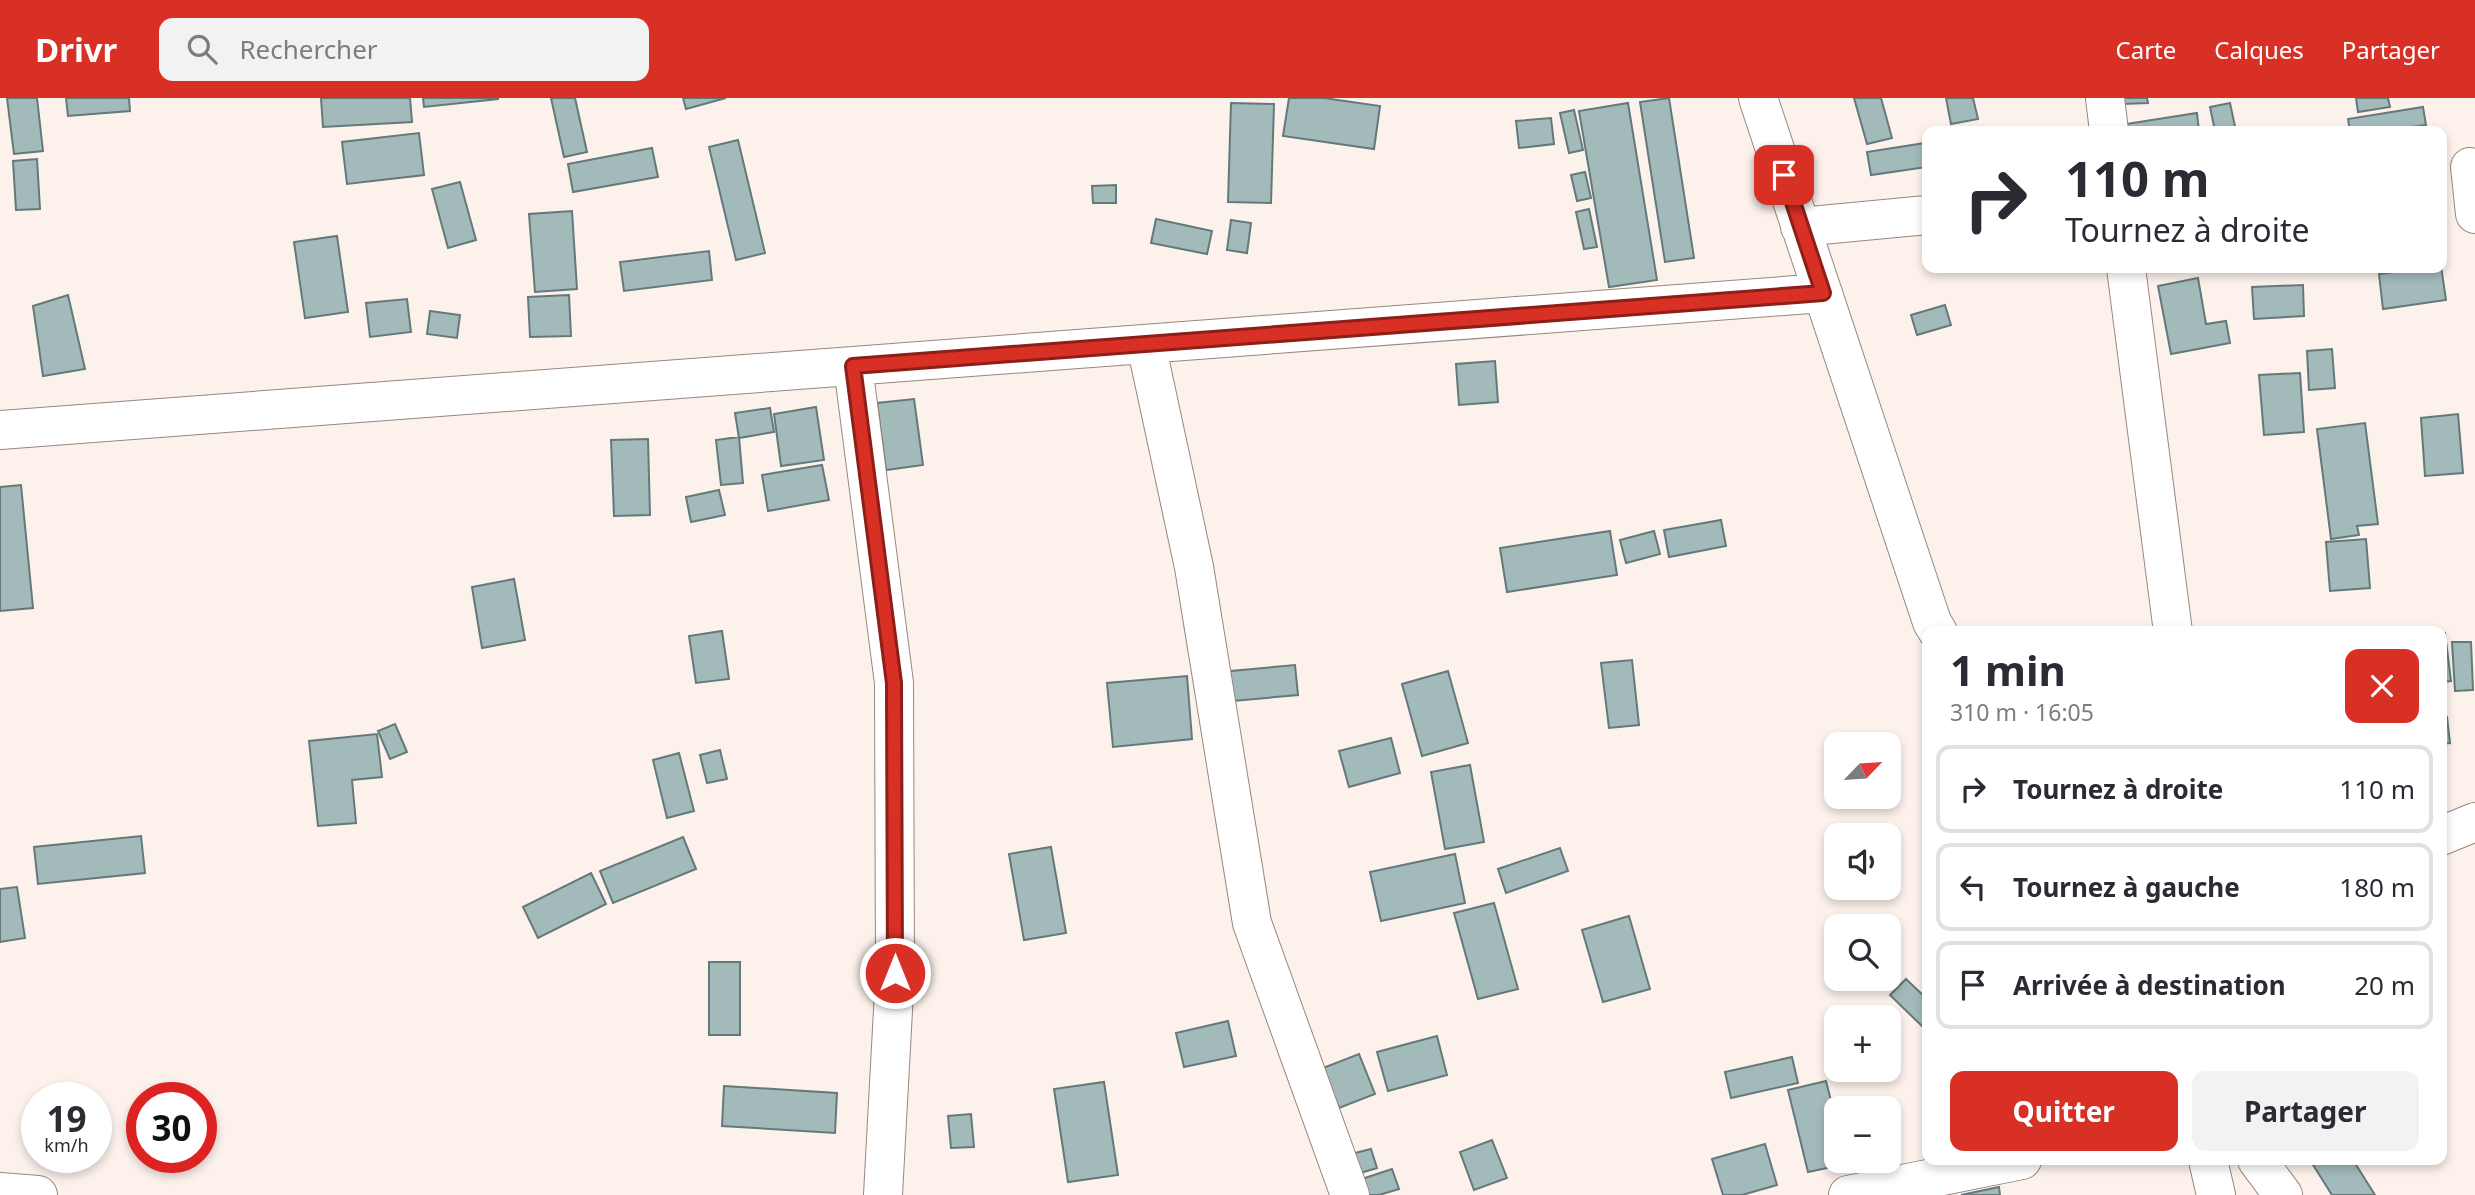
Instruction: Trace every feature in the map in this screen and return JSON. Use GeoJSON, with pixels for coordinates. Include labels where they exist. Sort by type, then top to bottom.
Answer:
{"type":"FeatureCollection","features":[{"type":"Feature","properties":{"kind":"street"},"geometry":{"type":"LineString","coordinates":[[1758,98],[1934,626]]}},
{"type":"Feature","properties":{"kind":"street"},"geometry":{"type":"LineString","coordinates":[[2105,98],[2108,126]]}},
{"type":"Feature","properties":{"kind":"street"},"geometry":{"type":"LineString","coordinates":[[2462,168],[2475,214]]}},
{"type":"Feature","properties":{"kind":"street"},"geometry":{"type":"LineString","coordinates":[[1800,227],[1922,215]]}},
{"type":"Feature","properties":{"kind":"street"},"geometry":{"type":"LineString","coordinates":[[2127,273],[2171,626]]}},
{"type":"Feature","properties":{"kind":"street"},"geometry":{"type":"LineString","coordinates":[[0,430],[1823,293]]}},
{"type":"Feature","properties":{"kind":"street"},"geometry":{"type":"LineString","coordinates":[[1146,344],[1194,567],[1252,923],[1350,1195]]}},
{"type":"Feature","properties":{"kind":"street"},"geometry":{"type":"LineString","coordinates":[[853,366],[894,683],[895,973],[883,1195]]}},
{"type":"Feature","properties":{"kind":"street"},"geometry":{"type":"LineString","coordinates":[[2447,834],[2475,822]]}},
{"type":"Feature","properties":{"kind":"street"},"geometry":{"type":"LineString","coordinates":[[1848,1195],[1997,1165]]}},
{"type":"Feature","properties":{"kind":"street"},"geometry":{"type":"LineString","coordinates":[[2209,1165],[2216,1195]]}},
{"type":"Feature","properties":{"kind":"street"},"geometry":{"type":"LineString","coordinates":[[2262,1165],[2283,1195]]}},
{"type":"Feature","properties":{"kind":"street"},"geometry":{"type":"LineString","coordinates":[[0,1192],[38,1195]]}},
{"type":"Feature","properties":{"kind":"building"},"geometry":{"type":"Polygon","coordinates":[[[7,98],[37,98],[43,151],[14,154],[7,98]]]}},
{"type":"Feature","properties":{"kind":"building"},"geometry":{"type":"Polygon","coordinates":[[[66,98],[129,98],[130,111],[68,116],[66,98]]]}},
{"type":"Feature","properties":{"kind":"building"},"geometry":{"type":"Polygon","coordinates":[[[321,98],[410,98],[412,122],[323,127],[321,98]]]}},
{"type":"Feature","properties":{"kind":"building"},"geometry":{"type":"Polygon","coordinates":[[[423,98],[498,98],[498,99],[424,107],[423,98]]]}},
{"type":"Feature","properties":{"kind":"building"},"geometry":{"type":"Polygon","coordinates":[[[551,98],[575,98],[587,152],[564,157],[551,98]]]}},
{"type":"Feature","properties":{"kind":"building"},"geometry":{"type":"Polygon","coordinates":[[[683,98],[726,98],[686,109],[683,98]]]}},
{"type":"Feature","properties":{"kind":"building"},"geometry":{"type":"Polygon","coordinates":[[[1289,98],[1324,98],[1380,106],[1374,149],[1283,136],[1289,98]]]}},
{"type":"Feature","properties":{"kind":"building"},"geometry":{"type":"Polygon","coordinates":[[[1669,98],[1694,258],[1665,262],[1640,102],[1669,98]]]}},
{"type":"Feature","properties":{"kind":"building"},"geometry":{"type":"Polygon","coordinates":[[[1854,98],[1881,98],[1892,138],[1867,144],[1854,98]]]}},
{"type":"Feature","properties":{"kind":"building"},"geometry":{"type":"Polygon","coordinates":[[[1946,98],[1973,98],[1978,119],[1951,124],[1946,98]]]}},
{"type":"Feature","properties":{"kind":"building"},"geometry":{"type":"Polygon","coordinates":[[[2121,98],[2147,98],[2148,103],[2122,104],[2121,98]]]}},
{"type":"Feature","properties":{"kind":"building"},"geometry":{"type":"Polygon","coordinates":[[[2356,98],[2388,98],[2390,107],[2358,112],[2356,98]]]}},
{"type":"Feature","properties":{"kind":"building"},"geometry":{"type":"Polygon","coordinates":[[[1231,103],[1274,104],[1271,203],[1228,202],[1231,103]]]}},
{"type":"Feature","properties":{"kind":"building"},"geometry":{"type":"Polygon","coordinates":[[[1628,103],[1657,280],[1609,287],[1579,111],[1628,103]]]}},
{"type":"Feature","properties":{"kind":"building"},"geometry":{"type":"Polygon","coordinates":[[[2230,103],[2235,126],[2214,126],[2210,107],[2230,103]]]}},
{"type":"Feature","properties":{"kind":"building"},"geometry":{"type":"Polygon","coordinates":[[[2423,107],[2426,125],[2349,126],[2348,119],[2423,107]]]}},
{"type":"Feature","properties":{"kind":"building"},"geometry":{"type":"Polygon","coordinates":[[[1574,110],[1583,150],[1569,153],[1560,113],[1574,110]]]}},
{"type":"Feature","properties":{"kind":"building"},"geometry":{"type":"Polygon","coordinates":[[[2197,113],[2198,126],[2126,126],[2197,113]]]}},
{"type":"Feature","properties":{"kind":"building"},"geometry":{"type":"Polygon","coordinates":[[[1551,118],[1554,144],[1519,148],[1516,121],[1551,118]]]}},
{"type":"Feature","properties":{"kind":"building"},"geometry":{"type":"Polygon","coordinates":[[[419,133],[424,175],[347,184],[342,142],[419,133]]]}},
{"type":"Feature","properties":{"kind":"building"},"geometry":{"type":"Polygon","coordinates":[[[738,140],[765,253],[736,260],[709,147],[738,140]]]}},
{"type":"Feature","properties":{"kind":"building"},"geometry":{"type":"Polygon","coordinates":[[[1922,143],[1922,168],[1871,175],[1867,152],[1922,143]]]}},
{"type":"Feature","properties":{"kind":"building"},"geometry":{"type":"Polygon","coordinates":[[[652,148],[658,177],[573,192],[568,164],[652,148]]]}},
{"type":"Feature","properties":{"kind":"building"},"geometry":{"type":"Polygon","coordinates":[[[37,159],[40,209],[16,210],[13,161],[37,159]]]}},
{"type":"Feature","properties":{"kind":"building"},"geometry":{"type":"Polygon","coordinates":[[[1585,172],[1591,198],[1577,201],[1571,175],[1585,172]]]}},
{"type":"Feature","properties":{"kind":"building"},"geometry":{"type":"Polygon","coordinates":[[[460,182],[476,240],[448,248],[432,189],[460,182]]]}},
{"type":"Feature","properties":{"kind":"building"},"geometry":{"type":"Polygon","coordinates":[[[1116,185],[1116,203],[1093,203],[1092,186],[1116,185]]]}},
{"type":"Feature","properties":{"kind":"building"},"geometry":{"type":"Polygon","coordinates":[[[1589,209],[1597,247],[1584,249],[1576,212],[1589,209]]]}},
{"type":"Feature","properties":{"kind":"building"},"geometry":{"type":"Polygon","coordinates":[[[572,211],[577,289],[535,292],[529,214],[572,211]]]}},
{"type":"Feature","properties":{"kind":"building"},"geometry":{"type":"Polygon","coordinates":[[[1156,219],[1212,231],[1207,254],[1151,243],[1156,219]]]}},
{"type":"Feature","properties":{"kind":"building"},"geometry":{"type":"Polygon","coordinates":[[[1231,220],[1251,223],[1247,253],[1227,250],[1231,220]]]}},
{"type":"Feature","properties":{"kind":"building"},"geometry":{"type":"Polygon","coordinates":[[[337,236],[348,312],[305,318],[294,242],[337,236]]]}},
{"type":"Feature","properties":{"kind":"building"},"geometry":{"type":"Polygon","coordinates":[[[709,251],[712,280],[624,291],[620,262],[709,251]]]}},
{"type":"Feature","properties":{"kind":"building"},"geometry":{"type":"Polygon","coordinates":[[[2442,273],[2446,300],[2383,309],[2379,274],[2442,273]]]}},
{"type":"Feature","properties":{"kind":"building"},"geometry":{"type":"Polygon","coordinates":[[[2198,278],[2206,324],[2226,321],[2230,343],[2171,354],[2158,286],[2198,278]]]}},
{"type":"Feature","properties":{"kind":"building"},"geometry":{"type":"Polygon","coordinates":[[[2303,285],[2304,316],[2254,319],[2252,287],[2303,285]]]}},
{"type":"Feature","properties":{"kind":"building"},"geometry":{"type":"Polygon","coordinates":[[[68,295],[85,369],[43,376],[33,306],[68,295]]]}},
{"type":"Feature","properties":{"kind":"building"},"geometry":{"type":"Polygon","coordinates":[[[569,295],[571,336],[530,337],[528,297],[569,295]]]}},
{"type":"Feature","properties":{"kind":"building"},"geometry":{"type":"Polygon","coordinates":[[[407,299],[411,332],[370,337],[366,303],[407,299]]]}},
{"type":"Feature","properties":{"kind":"building"},"geometry":{"type":"Polygon","coordinates":[[[1945,305],[1951,325],[1917,335],[1911,315],[1945,305]]]}},
{"type":"Feature","properties":{"kind":"building"},"geometry":{"type":"Polygon","coordinates":[[[430,311],[460,315],[457,338],[427,334],[430,311]]]}},
{"type":"Feature","properties":{"kind":"building"},"geometry":{"type":"Polygon","coordinates":[[[2332,349],[2335,388],[2309,390],[2307,351],[2332,349]]]}},
{"type":"Feature","properties":{"kind":"building"},"geometry":{"type":"Polygon","coordinates":[[[1495,361],[1498,402],[1459,405],[1456,364],[1495,361]]]}},
{"type":"Feature","properties":{"kind":"building"},"geometry":{"type":"Polygon","coordinates":[[[2300,373],[2304,432],[2264,435],[2259,375],[2300,373]]]}},
{"type":"Feature","properties":{"kind":"building"},"geometry":{"type":"Polygon","coordinates":[[[914,399],[923,465],[886,470],[877,403],[914,399]]]}},
{"type":"Feature","properties":{"kind":"building"},"geometry":{"type":"Polygon","coordinates":[[[816,407],[824,460],[781,466],[774,414],[816,407]]]}},
{"type":"Feature","properties":{"kind":"building"},"geometry":{"type":"Polygon","coordinates":[[[770,408],[774,432],[739,438],[735,413],[770,408]]]}},
{"type":"Feature","properties":{"kind":"building"},"geometry":{"type":"Polygon","coordinates":[[[2458,414],[2463,473],[2425,476],[2421,418],[2458,414]]]}},
{"type":"Feature","properties":{"kind":"building"},"geometry":{"type":"Polygon","coordinates":[[[2365,423],[2378,524],[2357,526],[2359,535],[2331,539],[2317,429],[2365,423]]]}},
{"type":"Feature","properties":{"kind":"building"},"geometry":{"type":"Polygon","coordinates":[[[739,437],[743,483],[721,485],[716,440],[739,437]]]}},
{"type":"Feature","properties":{"kind":"building"},"geometry":{"type":"Polygon","coordinates":[[[648,439],[650,515],[614,516],[611,440],[648,439]]]}},
{"type":"Feature","properties":{"kind":"building"},"geometry":{"type":"Polygon","coordinates":[[[822,465],[829,500],[768,511],[762,475],[822,465]]]}},
{"type":"Feature","properties":{"kind":"building"},"geometry":{"type":"Polygon","coordinates":[[[21,485],[33,608],[0,611],[0,487],[21,485]]]}},
{"type":"Feature","properties":{"kind":"building"},"geometry":{"type":"Polygon","coordinates":[[[719,490],[725,515],[691,522],[686,497],[719,490]]]}},
{"type":"Feature","properties":{"kind":"building"},"geometry":{"type":"Polygon","coordinates":[[[1721,520],[1726,546],[1669,557],[1664,530],[1721,520]]]}},
{"type":"Feature","properties":{"kind":"building"},"geometry":{"type":"Polygon","coordinates":[[[1610,531],[1617,575],[1507,592],[1500,548],[1610,531]]]}},
{"type":"Feature","properties":{"kind":"building"},"geometry":{"type":"Polygon","coordinates":[[[1654,531],[1660,554],[1626,563],[1620,540],[1654,531]]]}},
{"type":"Feature","properties":{"kind":"building"},"geometry":{"type":"Polygon","coordinates":[[[2366,539],[2370,588],[2330,591],[2326,542],[2366,539]]]}},
{"type":"Feature","properties":{"kind":"building"},"geometry":{"type":"Polygon","coordinates":[[[514,579],[525,640],[482,648],[472,587],[514,579]]]}},
{"type":"Feature","properties":{"kind":"building"},"geometry":{"type":"Polygon","coordinates":[[[722,631],[729,679],[696,683],[689,636],[722,631]]]}},
{"type":"Feature","properties":{"kind":"building"},"geometry":{"type":"Polygon","coordinates":[[[2452,642],[2471,642],[2473,690],[2455,691],[2452,642]]]}},
{"type":"Feature","properties":{"kind":"building"},"geometry":{"type":"Polygon","coordinates":[[[2447,649],[2451,681],[2447,681],[2447,649]]]}},
{"type":"Feature","properties":{"kind":"building"},"geometry":{"type":"Polygon","coordinates":[[[1632,660],[1639,725],[1609,728],[1601,663],[1632,660]]]}},
{"type":"Feature","properties":{"kind":"building"},"geometry":{"type":"Polygon","coordinates":[[[1295,665],[1298,695],[1222,702],[1220,672],[1295,665]]]}},
{"type":"Feature","properties":{"kind":"building"},"geometry":{"type":"Polygon","coordinates":[[[1448,671],[1468,743],[1422,756],[1402,684],[1448,671]]]}},
{"type":"Feature","properties":{"kind":"building"},"geometry":{"type":"Polygon","coordinates":[[[1187,676],[1192,739],[1113,747],[1107,683],[1187,676]]]}},
{"type":"Feature","properties":{"kind":"building"},"geometry":{"type":"Polygon","coordinates":[[[2447,717],[2450,743],[2447,743],[2447,717]]]}},
{"type":"Feature","properties":{"kind":"building"},"geometry":{"type":"Polygon","coordinates":[[[395,724],[407,752],[390,759],[378,731],[395,724]]]}},
{"type":"Feature","properties":{"kind":"building"},"geometry":{"type":"Polygon","coordinates":[[[377,734],[382,777],[352,780],[356,823],[318,826],[309,741],[377,734]]]}},
{"type":"Feature","properties":{"kind":"building"},"geometry":{"type":"Polygon","coordinates":[[[1391,738],[1400,773],[1349,787],[1339,751],[1391,738]]]}},
{"type":"Feature","properties":{"kind":"building"},"geometry":{"type":"Polygon","coordinates":[[[720,750],[727,779],[707,783],[700,755],[720,750]]]}},
{"type":"Feature","properties":{"kind":"building"},"geometry":{"type":"Polygon","coordinates":[[[679,753],[694,811],[667,818],[653,760],[679,753]]]}},
{"type":"Feature","properties":{"kind":"building"},"geometry":{"type":"Polygon","coordinates":[[[1470,765],[1484,842],[1445,849],[1431,772],[1470,765]]]}},
{"type":"Feature","properties":{"kind":"building"},"geometry":{"type":"Polygon","coordinates":[[[141,836],[145,873],[38,884],[34,847],[141,836]]]}},
{"type":"Feature","properties":{"kind":"building"},"geometry":{"type":"Polygon","coordinates":[[[683,837],[696,869],[613,903],[600,871],[683,837]]]}},
{"type":"Feature","properties":{"kind":"building"},"geometry":{"type":"Polygon","coordinates":[[[1051,847],[1066,933],[1024,940],[1009,854],[1051,847]]]}},
{"type":"Feature","properties":{"kind":"building"},"geometry":{"type":"Polygon","coordinates":[[[1560,848],[1568,871],[1506,893],[1498,869],[1560,848]]]}},
{"type":"Feature","properties":{"kind":"building"},"geometry":{"type":"Polygon","coordinates":[[[1455,854],[1465,903],[1381,921],[1370,872],[1455,854]]]}},
{"type":"Feature","properties":{"kind":"building"},"geometry":{"type":"Polygon","coordinates":[[[591,873],[606,904],[538,938],[523,907],[591,873]]]}},
{"type":"Feature","properties":{"kind":"building"},"geometry":{"type":"Polygon","coordinates":[[[17,887],[25,938],[0,942],[0,889],[17,887]]]}},
{"type":"Feature","properties":{"kind":"building"},"geometry":{"type":"Polygon","coordinates":[[[1494,903],[1518,989],[1478,999],[1454,913],[1494,903]]]}},
{"type":"Feature","properties":{"kind":"building"},"geometry":{"type":"Polygon","coordinates":[[[1629,916],[1650,989],[1603,1002],[1582,930],[1629,916]]]}},
{"type":"Feature","properties":{"kind":"building"},"geometry":{"type":"Polygon","coordinates":[[[709,962],[740,962],[740,1035],[709,1035],[709,962]]]}},
{"type":"Feature","properties":{"kind":"building"},"geometry":{"type":"Polygon","coordinates":[[[1906,979],[1922,994],[1922,1026],[1901,1005],[1890,995],[1894,991],[1901,991],[1901,984],[1906,979]]]}},
{"type":"Feature","properties":{"kind":"building"},"geometry":{"type":"Polygon","coordinates":[[[1228,1021],[1236,1056],[1184,1067],[1176,1033],[1228,1021]]]}},
{"type":"Feature","properties":{"kind":"building"},"geometry":{"type":"Polygon","coordinates":[[[1437,1036],[1447,1075],[1388,1091],[1377,1052],[1437,1036]]]}},
{"type":"Feature","properties":{"kind":"building"},"geometry":{"type":"Polygon","coordinates":[[[1359,1054],[1375,1094],[1339,1108],[1323,1068],[1359,1054]]]}},
{"type":"Feature","properties":{"kind":"building"},"geometry":{"type":"Polygon","coordinates":[[[1792,1057],[1798,1083],[1731,1098],[1725,1072],[1792,1057]]]}},
{"type":"Feature","properties":{"kind":"building"},"geometry":{"type":"Polygon","coordinates":[[[1104,1082],[1118,1175],[1068,1182],[1054,1089],[1104,1082]]]}},
{"type":"Feature","properties":{"kind":"building"},"geometry":{"type":"Polygon","coordinates":[[[1826,1082],[1830,1096],[1824,1096],[1824,1169],[1808,1172],[1788,1090],[1826,1082]]]}},
{"type":"Feature","properties":{"kind":"building"},"geometry":{"type":"Polygon","coordinates":[[[724,1086],[837,1093],[835,1133],[722,1126],[724,1086]]]}},
{"type":"Feature","properties":{"kind":"building"},"geometry":{"type":"Polygon","coordinates":[[[971,1114],[974,1147],[951,1148],[948,1116],[971,1114]]]}},
{"type":"Feature","properties":{"kind":"building"},"geometry":{"type":"Polygon","coordinates":[[[1492,1140],[1507,1178],[1474,1190],[1460,1152],[1492,1140]]]}},
{"type":"Feature","properties":{"kind":"building"},"geometry":{"type":"Polygon","coordinates":[[[1765,1144],[1777,1185],[1742,1195],[1723,1195],[1712,1159],[1765,1144]]]}},
{"type":"Feature","properties":{"kind":"building"},"geometry":{"type":"Polygon","coordinates":[[[1371,1149],[1377,1168],[1357,1174],[1351,1154],[1371,1149]]]}},
{"type":"Feature","properties":{"kind":"building"},"geometry":{"type":"Polygon","coordinates":[[[2313,1165],[2356,1165],[2375,1195],[2332,1195],[2313,1165]]]}},
{"type":"Feature","properties":{"kind":"building"},"geometry":{"type":"Polygon","coordinates":[[[1392,1169],[1399,1189],[1379,1195],[1367,1195],[1362,1179],[1392,1169]]]}},
{"type":"Feature","properties":{"kind":"building"},"geometry":{"type":"Polygon","coordinates":[[[1999,1187],[2000,1195],[1961,1195],[1999,1187]]]}},
{"type":"Feature","properties":{"kind":"route"},"geometry":{"type":"LineString","coordinates":[[895,973],[894,683],[853,366],[1823,293],[1784,175]]}}]}
